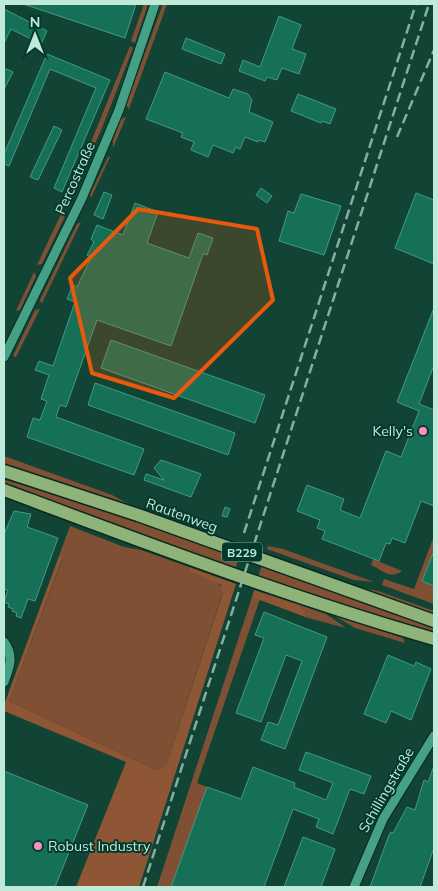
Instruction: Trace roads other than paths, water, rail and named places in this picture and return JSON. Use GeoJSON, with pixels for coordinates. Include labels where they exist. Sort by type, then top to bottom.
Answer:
{"type":"FeatureCollection","features":[{"type":"Feature","properties":{"kind":"main road","name":"Rautenweg"},"geometry":{"type":"LineString","coordinates":[[4,471],[138,515],[434,621]]}},
{"type":"Feature","properties":{"kind":"main road","name":"B229"},"geometry":{"type":"LineString","coordinates":[[4,490],[335,610],[434,639]]}},
{"type":"Feature","properties":{"kind":"street","name":"Percostraße"},"geometry":{"type":"LineString","coordinates":[[5,352],[82,198],[119,110],[155,4]]}},
{"type":"Feature","properties":{"kind":"street"},"geometry":{"type":"LineString","coordinates":[[4,642],[10,649],[10,665],[4,682]]}},
{"type":"Feature","properties":{"kind":"street","name":"Schillingstraße"},"geometry":{"type":"LineString","coordinates":[[354,887],[383,819],[434,736]]}},
{"type":"Feature","properties":{"kind":"railway"},"geometry":{"type":"LineString","coordinates":[[244,533],[416,4]]}},
{"type":"Feature","properties":{"kind":"railway"},"geometry":{"type":"LineString","coordinates":[[143,887],[429,4]]}},
{"type":"Feature","properties":{"kind":"railway"},"geometry":{"type":"LineString","coordinates":[[397,137],[434,50]]}},
{"type":"Feature","properties":{"kind":"place","name":"Kelly's"},"geometry":{"type":"Point","coordinates":[423,431]}},
{"type":"Feature","properties":{"kind":"place","name":"Robust Industry"},"geometry":{"type":"Point","coordinates":[38,846]}}]}
